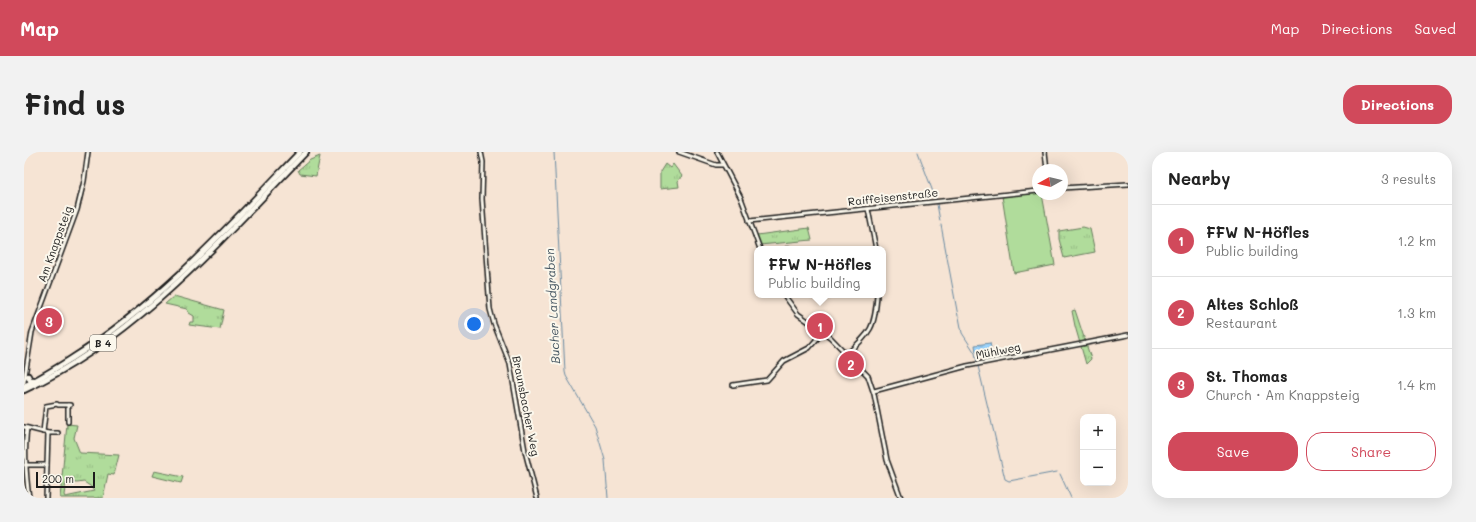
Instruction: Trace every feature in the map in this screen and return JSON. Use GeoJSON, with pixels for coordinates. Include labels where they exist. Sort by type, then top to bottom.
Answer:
{"type":"FeatureCollection","features":[{"type":"Feature","properties":{"kind":"main road","name":"B 4"},"geometry":{"type":"LineString","coordinates":[[180,277],[300,152]]}},
{"type":"Feature","properties":{"kind":"main road","name":"B 4"},"geometry":{"type":"LineString","coordinates":[[25,384],[40,378],[114,330],[174,282],[306,152]]}},
{"type":"Feature","properties":{"kind":"main road","name":"B 4"},"geometry":{"type":"LineString","coordinates":[[24,390],[60,370],[101,344],[136,318],[174,282]]}},
{"type":"Feature","properties":{"kind":"main road"},"geometry":{"type":"LineString","coordinates":[[28,376],[30,380],[40,378]]}},
{"type":"Feature","properties":{"kind":"street","name":"Am Knappsteig"},"geometry":{"type":"LineString","coordinates":[[25,384],[30,341],[34,324],[78,210],[88,152]]}},
{"type":"Feature","properties":{"kind":"street","name":"Braunsbacher Weg"},"geometry":{"type":"LineString","coordinates":[[481,152],[483,162],[482,199],[490,304],[493,320],[510,364],[525,451],[537,498]]}},
{"type":"Feature","properties":{"kind":"street"},"geometry":{"type":"LineString","coordinates":[[680,152],[718,165],[723,165]]}},
{"type":"Feature","properties":{"kind":"street"},"geometry":{"type":"LineString","coordinates":[[717,152],[740,197],[759,246]]}},
{"type":"Feature","properties":{"kind":"street"},"geometry":{"type":"LineString","coordinates":[[1045,152],[1046,164]]}},
{"type":"Feature","properties":{"kind":"street"},"geometry":{"type":"LineString","coordinates":[[1068,188],[1128,184]]}},
{"type":"Feature","properties":{"kind":"street","name":"Raiffeisenstraße"},"geometry":{"type":"LineString","coordinates":[[749,221],[1032,192]]}},
{"type":"Feature","properties":{"kind":"street"},"geometry":{"type":"LineString","coordinates":[[868,208],[875,246]]}},
{"type":"Feature","properties":{"kind":"street"},"geometry":{"type":"LineString","coordinates":[[786,298],[798,314],[830,337],[867,374],[874,391],[885,452],[901,498]]}},
{"type":"Feature","properties":{"kind":"street"},"geometry":{"type":"LineString","coordinates":[[847,354],[870,330],[874,322],[877,298]]}},
{"type":"Feature","properties":{"kind":"street"},"geometry":{"type":"LineString","coordinates":[[733,385],[767,380],[784,362],[809,348],[823,332]]}},
{"type":"Feature","properties":{"kind":"street","name":"Mühlweg"},"geometry":{"type":"LineString","coordinates":[[874,391],[967,366],[1128,335]]}},
{"type":"Feature","properties":{"kind":"street","name":"Am Knappsteig"},"geometry":{"type":"LineString","coordinates":[[25,384],[28,376],[28,363]]}},
{"type":"Feature","properties":{"kind":"street"},"geometry":{"type":"LineString","coordinates":[[24,390],[25,384]]}},
{"type":"Feature","properties":{"kind":"street"},"geometry":{"type":"LineString","coordinates":[[43,432],[46,406],[57,404],[69,405],[68,422]]}},
{"type":"Feature","properties":{"kind":"street"},"geometry":{"type":"LineString","coordinates":[[29,498],[26,489],[24,457],[26,428],[48,433],[58,433]]}},
{"type":"Feature","properties":{"kind":"street"},"geometry":{"type":"LineString","coordinates":[[46,498],[48,433]]}},
{"type":"Feature","properties":{"kind":"street"},"geometry":{"type":"LineString","coordinates":[[25,465],[47,466]]}},
{"type":"Feature","properties":{"kind":"green space"},"geometry":{"type":"Polygon","coordinates":[[[320,156],[316,176],[300,174],[298,170],[310,160],[320,156]]]}},
{"type":"Feature","properties":{"kind":"green space"},"geometry":{"type":"Polygon","coordinates":[[[665,164],[670,168],[673,164],[682,176],[678,181],[679,187],[660,189],[660,172],[665,164]]]}},
{"type":"Feature","properties":{"kind":"green space"},"geometry":{"type":"Polygon","coordinates":[[[1032,194],[1032,200],[1043,200],[1055,265],[1014,273],[1002,196],[1032,194]]]}},
{"type":"Feature","properties":{"kind":"green space"},"geometry":{"type":"Polygon","coordinates":[[[1083,227],[1090,229],[1095,252],[1064,258],[1059,239],[1059,231],[1083,227]]]}},
{"type":"Feature","properties":{"kind":"green space"},"geometry":{"type":"Polygon","coordinates":[[[809,228],[812,240],[760,245],[757,235],[809,228]]]}},
{"type":"Feature","properties":{"kind":"green space"},"geometry":{"type":"Polygon","coordinates":[[[174,296],[224,310],[220,329],[189,325],[190,322],[194,322],[194,316],[189,313],[187,309],[165,304],[174,296]]]}},
{"type":"Feature","properties":{"kind":"green space"},"geometry":{"type":"Polygon","coordinates":[[[1075,310],[1091,359],[1086,364],[1075,326],[1072,311],[1075,310]]]}},
{"type":"Feature","properties":{"kind":"green space"},"geometry":{"type":"Polygon","coordinates":[[[67,424],[77,425],[74,438],[80,453],[119,455],[114,475],[108,474],[103,498],[60,498],[67,424]],[[66,482],[65,497],[94,491],[84,482],[66,482]]]}},
{"type":"Feature","properties":{"kind":"green space"},"geometry":{"type":"Polygon","coordinates":[[[154,471],[183,477],[181,483],[152,476],[154,471]]]}},
{"type":"Feature","properties":{"kind":"water"},"geometry":{"type":"Polygon","coordinates":[[[990,343],[991,348],[979,353],[976,352],[975,345],[990,343]]]}},
{"type":"Feature","properties":{"kind":"waterway","name":"Bucher Landgraben"},"geometry":{"type":"LineString","coordinates":[[554,152],[565,372],[595,426],[605,460],[608,498]]}},
{"type":"Feature","properties":{"kind":"waterway"},"geometry":{"type":"LineString","coordinates":[[918,152],[936,200]]}},
{"type":"Feature","properties":{"kind":"waterway"},"geometry":{"type":"LineString","coordinates":[[937,204],[940,221]]}},
{"type":"Feature","properties":{"kind":"waterway"},"geometry":{"type":"LineString","coordinates":[[941,225],[958,316]]}},
{"type":"Feature","properties":{"kind":"waterway"},"geometry":{"type":"LineString","coordinates":[[959,317],[962,333],[975,353],[977,362]]}},
{"type":"Feature","properties":{"kind":"waterway"},"geometry":{"type":"LineString","coordinates":[[978,366],[1005,479],[1009,481],[1057,472]]}},
{"type":"Feature","properties":{"kind":"waterway"},"geometry":{"type":"LineString","coordinates":[[1060,474],[1071,498]]}},
{"type":"Feature","properties":{"kind":"place","name":"St. Thomas"},"geometry":{"type":"Point","coordinates":[49,321]}},
{"type":"Feature","properties":{"kind":"place","name":"FFW N-Höfles"},"geometry":{"type":"Point","coordinates":[820,326]}},
{"type":"Feature","properties":{"kind":"place","name":"Altes Schloß"},"geometry":{"type":"Point","coordinates":[851,364]}}]}
